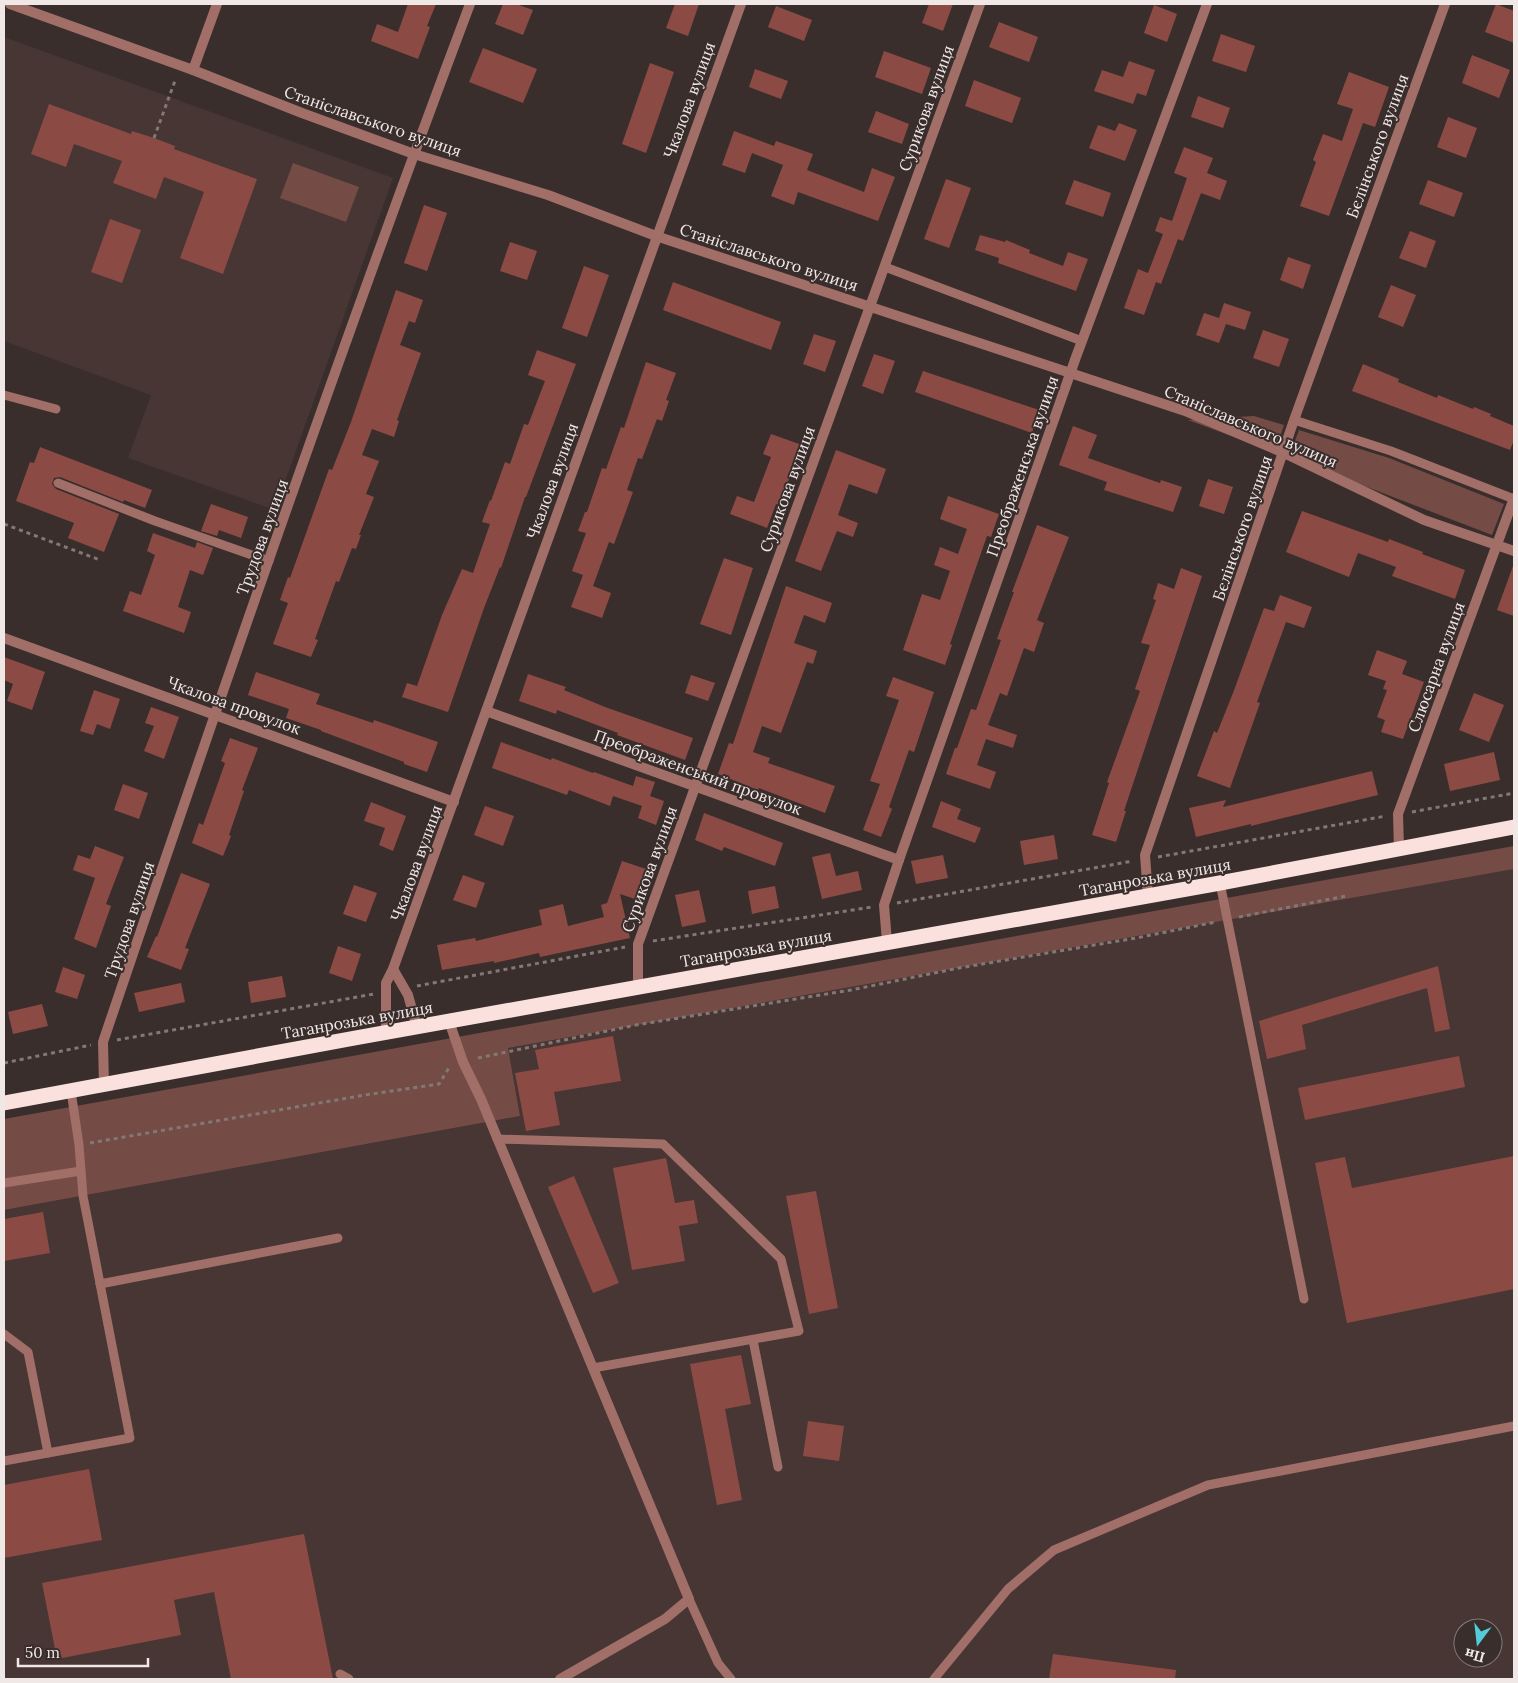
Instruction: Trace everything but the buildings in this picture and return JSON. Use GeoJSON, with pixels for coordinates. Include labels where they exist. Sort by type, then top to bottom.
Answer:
{"type":"FeatureCollection","features":[{"type":"Feature","properties":{"kind":"highway","name":"Таганрозька вулиця"},"geometry":{"type":"LineString","coordinates":[[4,1103],[386,1032],[1220,883],[1514,827]]}},
{"type":"Feature","properties":{"kind":"street","name":"Станіславського вулиця"},"geometry":{"type":"LineString","coordinates":[[10,4],[180,65],[414,154],[548,195],[656,236],[1185,411],[1284,453],[1424,520],[1514,551]]}},
{"type":"Feature","properties":{"kind":"street"},"geometry":{"type":"LineString","coordinates":[[193,70],[216,4]]}},
{"type":"Feature","properties":{"kind":"street","name":"Трудова вулиця"},"geometry":{"type":"LineString","coordinates":[[104,1085],[103,1042],[214,714],[414,154],[470,4]]}},
{"type":"Feature","properties":{"kind":"street","name":"Чкалова вулиця"},"geometry":{"type":"LineString","coordinates":[[386,1032],[385,992],[387,978],[394,969],[741,4]]}},
{"type":"Feature","properties":{"kind":"street","name":"Сурикова вулиця"},"geometry":{"type":"LineString","coordinates":[[638,987],[638,944],[980,4]]}},
{"type":"Feature","properties":{"kind":"street","name":"Преображенська вулиця"},"geometry":{"type":"LineString","coordinates":[[887,942],[884,905],[899,860],[1070,373],[1207,4]]}},
{"type":"Feature","properties":{"kind":"street","name":"Бєлінського вулиця"},"geometry":{"type":"LineString","coordinates":[[1148,896],[1145,855],[1294,420],[1445,4]]}},
{"type":"Feature","properties":{"kind":"street","name":"Слюсарна вулиця"},"geometry":{"type":"LineString","coordinates":[[1399,849],[1398,814],[1514,499]]}},
{"type":"Feature","properties":{"kind":"street","name":"Чкалова провулок"},"geometry":{"type":"LineString","coordinates":[[4,638],[454,802]]}},
{"type":"Feature","properties":{"kind":"street","name":"Преображенський провулок"},"geometry":{"type":"LineString","coordinates":[[486,711],[899,860]]}},
{"type":"Feature","properties":{"kind":"street"},"geometry":{"type":"LineString","coordinates":[[394,969],[412,1005],[417,1027]]}},
{"type":"Feature","properties":{"kind":"street"},"geometry":{"type":"LineString","coordinates":[[450,1021],[463,1062],[689,1599],[665,1619],[560,1679]]}},
{"type":"Feature","properties":{"kind":"lane"},"geometry":{"type":"LineString","coordinates":[[885,267],[1082,341]]}},
{"type":"Feature","properties":{"kind":"lane"},"geometry":{"type":"LineString","coordinates":[[4,395],[56,409]]}},
{"type":"Feature","properties":{"kind":"lane"},"geometry":{"type":"LineString","coordinates":[[1294,420],[1391,451],[1514,499]]}},
{"type":"Feature","properties":{"kind":"lane"},"geometry":{"type":"LineString","coordinates":[[58,483],[155,521],[269,561]]}},
{"type":"Feature","properties":{"kind":"lane"},"geometry":{"type":"LineString","coordinates":[[1220,883],[1304,1298]]}},
{"type":"Feature","properties":{"kind":"lane"},"geometry":{"type":"LineString","coordinates":[[4,1461],[130,1438],[83,1196],[79,1145],[71,1091]]}},
{"type":"Feature","properties":{"kind":"lane"},"geometry":{"type":"LineString","coordinates":[[497,1139],[663,1144],[781,1259],[799,1331],[593,1368]]}},
{"type":"Feature","properties":{"kind":"lane"},"geometry":{"type":"LineString","coordinates":[[4,1183],[81,1171]]}},
{"type":"Feature","properties":{"kind":"lane"},"geometry":{"type":"LineString","coordinates":[[100,1284],[338,1238]]}},
{"type":"Feature","properties":{"kind":"lane"},"geometry":{"type":"LineString","coordinates":[[4,1334],[28,1352],[48,1453]]}},
{"type":"Feature","properties":{"kind":"lane"},"geometry":{"type":"LineString","coordinates":[[753,1340],[778,1467]]}},
{"type":"Feature","properties":{"kind":"lane"},"geometry":{"type":"LineString","coordinates":[[934,1679],[1008,1589],[1054,1550],[1208,1485],[1514,1426]]}},
{"type":"Feature","properties":{"kind":"lane"},"geometry":{"type":"LineString","coordinates":[[689,1599],[718,1663],[731,1679]]}},
{"type":"Feature","properties":{"kind":"lane"},"geometry":{"type":"LineString","coordinates":[[340,1674],[349,1679]]}},
{"type":"Feature","properties":{"kind":"path"},"geometry":{"type":"LineString","coordinates":[[154,138],[180,65]]}},
{"type":"Feature","properties":{"kind":"path"},"geometry":{"type":"LineString","coordinates":[[4,524],[100,560]]}},
{"type":"Feature","properties":{"kind":"path"},"geometry":{"type":"LineString","coordinates":[[405,988],[638,944],[884,905],[1514,792]]}},
{"type":"Feature","properties":{"kind":"path"},"geometry":{"type":"LineString","coordinates":[[478,1058],[636,1025],[851,990],[959,968],[1136,938],[1346,896]]}},
{"type":"Feature","properties":{"kind":"path"},"geometry":{"type":"LineString","coordinates":[[4,1063],[103,1042],[385,992]]}},
{"type":"Feature","properties":{"kind":"path"},"geometry":{"type":"LineString","coordinates":[[79,1145],[365,1095],[439,1084],[450,1066]]}},
{"type":"Feature","properties":{"kind":"shaded area"},"geometry":{"type":"Polygon","coordinates":[[[4,37],[393,178],[275,510],[128,458],[151,395],[4,341],[4,37]]]}},
{"type":"Feature","properties":{"kind":"shaded area"},"geometry":{"type":"Polygon","coordinates":[[[293,163],[359,187],[346,222],[280,198],[293,163]]]}},
{"type":"Feature","properties":{"kind":"shaded area"},"geometry":{"type":"Polygon","coordinates":[[[1254,416],[1284,425],[1275,452],[1188,420],[1254,416]]]}},
{"type":"Feature","properties":{"kind":"shaded area"},"geometry":{"type":"Polygon","coordinates":[[[1299,430],[1389,458],[1504,504],[1492,535],[1289,457],[1299,430]]]}},
{"type":"Feature","properties":{"kind":"shaded area"},"geometry":{"type":"Polygon","coordinates":[[[1514,846],[1514,869],[508,1048],[520,1116],[4,1210],[4,1119],[1514,846]]]}},
{"type":"Feature","properties":{"kind":"shaded area"},"geometry":{"type":"Polygon","coordinates":[[[1514,869],[1514,1679],[4,1679],[4,1210],[520,1116],[508,1048],[1514,869]]]}}]}
